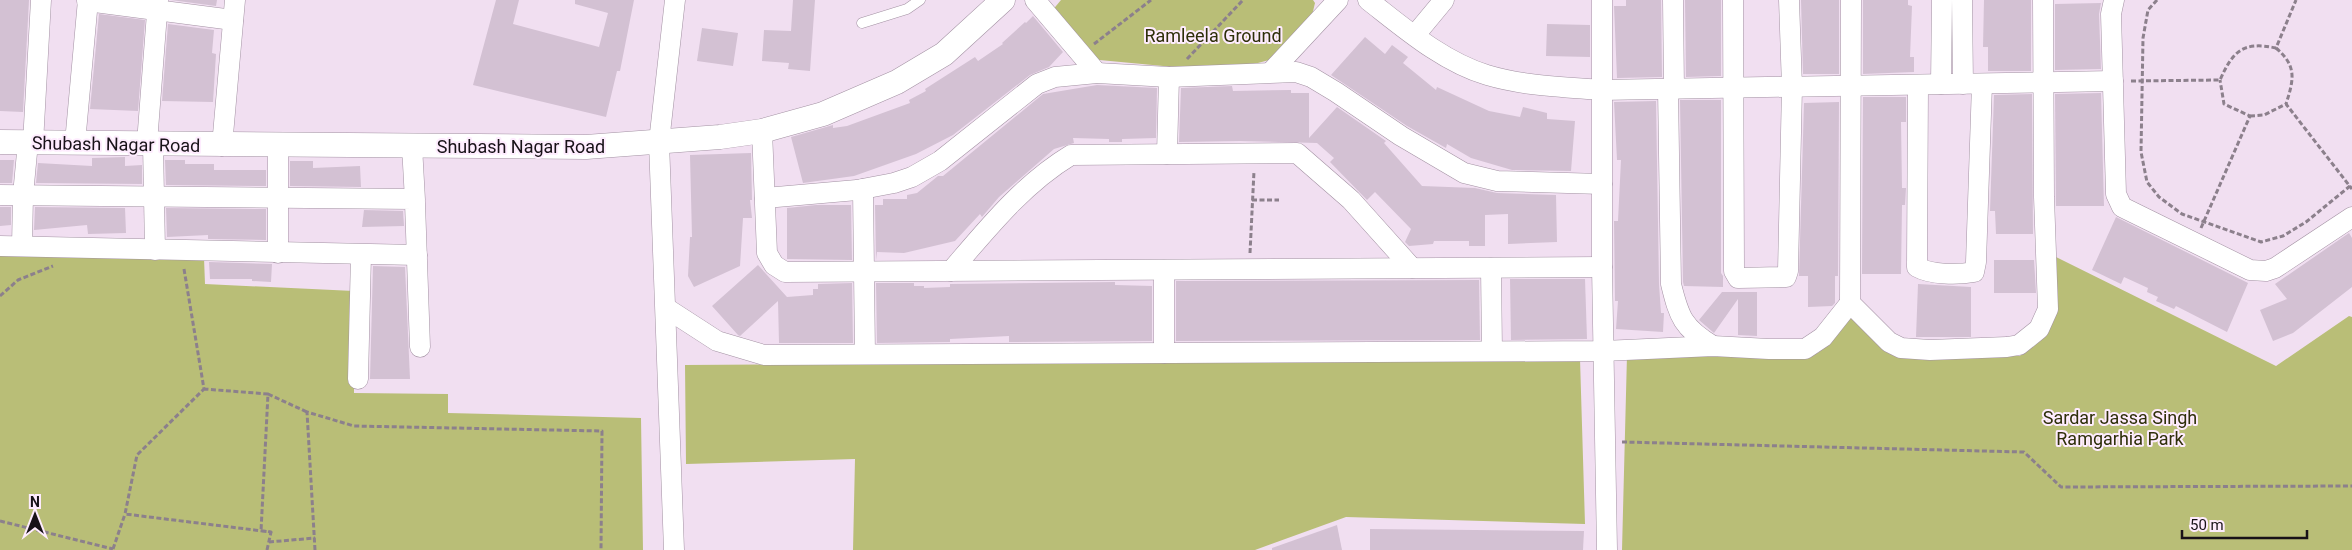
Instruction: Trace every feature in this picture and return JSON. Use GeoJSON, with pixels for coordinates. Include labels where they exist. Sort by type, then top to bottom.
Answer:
{"type":"FeatureCollection","features":[{"type":"Feature","properties":{"kind":"street"},"geometry":{"type":"LineString","coordinates":[[22,246],[23,195],[30,143],[41,0]]}},
{"type":"Feature","properties":{"kind":"street"},"geometry":{"type":"LineString","coordinates":[[222,146],[235,0]]}},
{"type":"Feature","properties":{"kind":"street"},"geometry":{"type":"LineString","coordinates":[[674,550],[659,142],[675,0]]}},
{"type":"Feature","properties":{"kind":"street","name":"Shubash Nagar Road"},"geometry":{"type":"LineString","coordinates":[[0,142],[150,143],[222,146],[586,147],[720,138],[762,131],[842,107],[924,68],[944,54],[1003,0]]}},
{"type":"Feature","properties":{"kind":"street"},"geometry":{"type":"LineString","coordinates":[[1036,0],[1097,73]]}},
{"type":"Feature","properties":{"kind":"street"},"geometry":{"type":"LineString","coordinates":[[1271,72],[1338,0]]}},
{"type":"Feature","properties":{"kind":"street"},"geometry":{"type":"LineString","coordinates":[[1368,0],[1439,53],[1486,75],[1538,85],[1601,90],[2113,81]]}},
{"type":"Feature","properties":{"kind":"street"},"geometry":{"type":"LineString","coordinates":[[1415,35],[1444,0]]}},
{"type":"Feature","properties":{"kind":"street"},"geometry":{"type":"LineString","coordinates":[[1602,0],[1602,267],[1607,550]]}},
{"type":"Feature","properties":{"kind":"street"},"geometry":{"type":"LineString","coordinates":[[1673,0],[1670,284],[1675,303],[1685,324],[1696,336],[1713,346]]}},
{"type":"Feature","properties":{"kind":"street"},"geometry":{"type":"LineString","coordinates":[[1733,0],[1734,276],[1738,278],[1779,278],[1786,277],[1788,271],[1792,86],[1790,0]]}},
{"type":"Feature","properties":{"kind":"street"},"geometry":{"type":"LineString","coordinates":[[666,308],[717,341],[764,355],[1603,351],[1713,346],[1769,349],[1805,348],[1823,337],[1850,303],[1851,0]]}},
{"type":"Feature","properties":{"kind":"street"},"geometry":{"type":"LineString","coordinates":[[1941,84],[1942,0]]}},
{"type":"Feature","properties":{"kind":"street"},"geometry":{"type":"LineString","coordinates":[[1918,85],[1916,267],[1924,271],[1966,274],[1974,272],[1976,262],[1973,84],[1962,0]]}},
{"type":"Feature","properties":{"kind":"street"},"geometry":{"type":"LineString","coordinates":[[1850,303],[1889,342],[1901,348],[1930,350],[2020,346],[2039,329],[2048,309],[2044,197],[2044,0]]}},
{"type":"Feature","properties":{"kind":"street"},"geometry":{"type":"LineString","coordinates":[[2114,0],[2111,14],[2118,201],[2130,213],[2250,270],[2266,271],[2351,218]]}},
{"type":"Feature","properties":{"kind":"street"},"geometry":{"type":"LineString","coordinates":[[76,143],[87,1],[158,5],[233,20]]}},
{"type":"Feature","properties":{"kind":"street"},"geometry":{"type":"LineString","coordinates":[[156,250],[155,196],[150,143],[158,5]]}},
{"type":"Feature","properties":{"kind":"street"},"geometry":{"type":"LineString","coordinates":[[765,198],[864,189],[894,183],[926,169],[995,120],[1037,84],[1064,75],[1097,73],[1169,77],[1296,72],[1311,77],[1446,165],[1464,173],[1497,181],[1602,184]]}},
{"type":"Feature","properties":{"kind":"street"},"geometry":{"type":"LineString","coordinates":[[1167,154],[1169,77]]}},
{"type":"Feature","properties":{"kind":"street"},"geometry":{"type":"LineString","coordinates":[[762,131],[767,253],[769,260],[779,270],[785,272],[1602,267]]}},
{"type":"Feature","properties":{"kind":"street"},"geometry":{"type":"LineString","coordinates":[[278,146],[278,252]]}},
{"type":"Feature","properties":{"kind":"street"},"geometry":{"type":"LineString","coordinates":[[412,146],[420,347]]}},
{"type":"Feature","properties":{"kind":"street"},"geometry":{"type":"LineString","coordinates":[[951,271],[997,217],[1048,169],[1071,155],[1254,153],[1297,153],[1351,200],[1412,268]]}},
{"type":"Feature","properties":{"kind":"street"},"geometry":{"type":"LineString","coordinates":[[864,189],[865,354]]}},
{"type":"Feature","properties":{"kind":"street"},"geometry":{"type":"LineString","coordinates":[[0,195],[415,200]]}},
{"type":"Feature","properties":{"kind":"street"},"geometry":{"type":"LineString","coordinates":[[0,246],[417,255]]}},
{"type":"Feature","properties":{"kind":"street"},"geometry":{"type":"LineString","coordinates":[[358,379],[362,255]]}},
{"type":"Feature","properties":{"kind":"street"},"geometry":{"type":"LineString","coordinates":[[1491,268],[1492,351]]}},
{"type":"Feature","properties":{"kind":"street"},"geometry":{"type":"LineString","coordinates":[[1164,270],[1164,353]]}},
{"type":"Feature","properties":{"kind":"lane"},"geometry":{"type":"LineString","coordinates":[[862,23],[907,9],[920,0]]}},
{"type":"Feature","properties":{"kind":"path"},"geometry":{"type":"LineString","coordinates":[[1081,54],[1151,0]]}},
{"type":"Feature","properties":{"kind":"path"},"geometry":{"type":"LineString","coordinates":[[1169,77],[1243,0]]}},
{"type":"Feature","properties":{"kind":"path"},"geometry":{"type":"LineString","coordinates":[[2157,0],[2148,10],[2143,38],[2141,152],[2147,182],[2159,198],[2182,214],[2261,242],[2283,236],[2306,222],[2351,188],[2286,104]]}},
{"type":"Feature","properties":{"kind":"path"},"geometry":{"type":"LineString","coordinates":[[2276,48],[2296,0]]}},
{"type":"Feature","properties":{"kind":"path"},"geometry":{"type":"LineString","coordinates":[[2251,45],[2276,48],[2288,58],[2293,80],[2286,104],[2264,115],[2250,116],[2224,104],[2220,80],[2227,64],[2242,48],[2251,45]]}},
{"type":"Feature","properties":{"kind":"path"},"geometry":{"type":"LineString","coordinates":[[2113,81],[2220,80]]}},
{"type":"Feature","properties":{"kind":"path"},"geometry":{"type":"LineString","coordinates":[[2194,244],[2250,116]]}},
{"type":"Feature","properties":{"kind":"path"},"geometry":{"type":"LineString","coordinates":[[1250,269],[1254,153]]}},
{"type":"Feature","properties":{"kind":"path"},"geometry":{"type":"LineString","coordinates":[[1252,200],[1279,200]]}},
{"type":"Feature","properties":{"kind":"path"},"geometry":{"type":"LineString","coordinates":[[0,296],[18,280],[55,265]]}},
{"type":"Feature","properties":{"kind":"path"},"geometry":{"type":"LineString","coordinates":[[174,268],[184,269],[204,389]]}},
{"type":"Feature","properties":{"kind":"path"},"geometry":{"type":"LineString","coordinates":[[0,521],[113,550],[125,514],[137,455],[204,389],[268,394],[307,412],[354,426],[602,431],[602,550]]}},
{"type":"Feature","properties":{"kind":"path"},"geometry":{"type":"LineString","coordinates":[[268,394],[261,530],[271,532]]}},
{"type":"Feature","properties":{"kind":"path"},"geometry":{"type":"LineString","coordinates":[[307,412],[315,550]]}},
{"type":"Feature","properties":{"kind":"path"},"geometry":{"type":"LineString","coordinates":[[1604,442],[2024,452],[2061,487],[2352,486]]}},
{"type":"Feature","properties":{"kind":"path"},"geometry":{"type":"LineString","coordinates":[[125,514],[271,532]]}},
{"type":"Feature","properties":{"kind":"path"},"geometry":{"type":"LineString","coordinates":[[267,550],[271,532]]}},
{"type":"Feature","properties":{"kind":"path"},"geometry":{"type":"LineString","coordinates":[[269,542],[315,538]]}},
{"type":"Feature","properties":{"kind":"green space","name":"Ramleela Ground"},"geometry":{"type":"Polygon","coordinates":[[[1061,0],[1313,0],[1315,3],[1309,28],[1273,59],[1239,68],[1216,71],[1089,59],[1051,12],[1061,0]]]}},
{"type":"Feature","properties":{"kind":"green space"},"geometry":{"type":"Polygon","coordinates":[[[0,253],[204,258],[205,284],[354,291],[354,393],[448,394],[448,413],[641,418],[643,550],[0,550],[0,253]]]}},
{"type":"Feature","properties":{"kind":"green space","name":"Sardar Jassa Singh Ramgarhia Park"},"geometry":{"type":"Polygon","coordinates":[[[2056,257],[2276,366],[2349,316],[2352,317],[2352,550],[1622,550],[1627,355],[1818,353],[1848,312],[1894,356],[2020,356],[2056,309],[2056,257]]]}},
{"type":"Feature","properties":{"kind":"green space"},"geometry":{"type":"Polygon","coordinates":[[[1580,359],[1585,524],[1346,517],[1255,550],[853,550],[855,459],[686,464],[685,365],[1580,359]]]}},
{"type":"Feature","properties":{"kind":"building"},"geometry":{"type":"Polygon","coordinates":[[[0,0],[29,0],[23,112],[0,111],[0,0]]]}},
{"type":"Feature","properties":{"kind":"building"},"geometry":{"type":"Polygon","coordinates":[[[171,0],[217,0],[216,6],[171,0]]]}},
{"type":"Feature","properties":{"kind":"building"},"geometry":{"type":"Polygon","coordinates":[[[496,0],[519,0],[513,24],[599,47],[608,13],[575,4],[575,0],[634,0],[620,71],[617,71],[606,117],[473,85],[496,0]]]}},
{"type":"Feature","properties":{"kind":"building"},"geometry":{"type":"Polygon","coordinates":[[[793,0],[815,0],[810,71],[788,69],[789,63],[762,61],[764,30],[791,31],[793,0]]]}},
{"type":"Feature","properties":{"kind":"building"},"geometry":{"type":"Polygon","coordinates":[[[1626,0],[1661,0],[1662,77],[1617,78],[1614,6],[1626,6],[1626,0]]]}},
{"type":"Feature","properties":{"kind":"building"},"geometry":{"type":"Polygon","coordinates":[[[1685,0],[1721,0],[1721,76],[1686,77],[1685,0]]]}},
{"type":"Feature","properties":{"kind":"building"},"geometry":{"type":"Polygon","coordinates":[[[1801,0],[1839,0],[1839,74],[1803,74],[1801,0]]]}},
{"type":"Feature","properties":{"kind":"building"},"geometry":{"type":"Polygon","coordinates":[[[1863,0],[1908,0],[1908,5],[1912,6],[1910,57],[1914,57],[1914,72],[1863,74],[1863,0]]]}},
{"type":"Feature","properties":{"kind":"building"},"geometry":{"type":"Polygon","coordinates":[[[1984,0],[2031,0],[2031,71],[1988,71],[1988,47],[1983,47],[1984,0]]]}},
{"type":"Feature","properties":{"kind":"building"},"geometry":{"type":"Polygon","coordinates":[[[2101,3],[2099,14],[2101,69],[2055,70],[2055,4],[2101,3]]]}},
{"type":"Feature","properties":{"kind":"building"},"geometry":{"type":"Polygon","coordinates":[[[99,14],[145,20],[138,111],[90,109],[99,14]]]}},
{"type":"Feature","properties":{"kind":"building"},"geometry":{"type":"Polygon","coordinates":[[[1033,16],[1063,52],[1049,67],[1030,75],[953,135],[916,154],[854,176],[803,183],[791,137],[833,125],[833,128],[847,126],[910,103],[909,100],[926,91],[925,89],[975,57],[978,61],[1003,44],[1033,16]]]}},
{"type":"Feature","properties":{"kind":"building"},"geometry":{"type":"Polygon","coordinates":[[[168,24],[214,30],[212,53],[216,54],[213,102],[162,101],[168,24]]]}},
{"type":"Feature","properties":{"kind":"building"},"geometry":{"type":"Polygon","coordinates":[[[1547,24],[1590,25],[1590,57],[1546,56],[1547,24]]]}},
{"type":"Feature","properties":{"kind":"building"},"geometry":{"type":"Polygon","coordinates":[[[702,28],[738,33],[733,66],[697,61],[702,28]]]}},
{"type":"Feature","properties":{"kind":"building"},"geometry":{"type":"Polygon","coordinates":[[[1365,37],[1385,54],[1392,45],[1408,57],[1403,63],[1436,90],[1437,87],[1489,111],[1520,117],[1523,107],[1547,113],[1547,119],[1575,121],[1571,171],[1512,170],[1471,158],[1447,144],[1446,148],[1407,126],[1331,75],[1365,37]]]}},
{"type":"Feature","properties":{"kind":"building"},"geometry":{"type":"Polygon","coordinates":[[[1097,85],[1157,88],[1156,138],[1122,139],[1122,142],[1109,142],[1109,139],[1073,138],[1074,143],[1054,149],[999,197],[982,217],[980,214],[955,241],[904,253],[877,252],[876,260],[875,205],[883,205],[883,199],[907,199],[907,195],[917,193],[938,176],[943,176],[1043,94],[1097,85]]]}},
{"type":"Feature","properties":{"kind":"building"},"geometry":{"type":"Polygon","coordinates":[[[1232,86],[1233,91],[1291,90],[1291,93],[1309,93],[1309,138],[1337,107],[1386,141],[1384,143],[1422,186],[1475,188],[1497,193],[1556,195],[1557,242],[1508,244],[1508,214],[1485,215],[1485,246],[1469,246],[1469,241],[1434,241],[1433,244],[1409,246],[1405,242],[1411,229],[1375,192],[1367,200],[1330,162],[1334,158],[1317,143],[1179,142],[1181,88],[1232,86]]]}},
{"type":"Feature","properties":{"kind":"building"},"geometry":{"type":"Polygon","coordinates":[[[2101,93],[2104,206],[2056,206],[2055,94],[2101,93]]]}},
{"type":"Feature","properties":{"kind":"building"},"geometry":{"type":"Polygon","coordinates":[[[2032,94],[2033,234],[1996,234],[1995,211],[1990,211],[1994,95],[2032,94]]]}},
{"type":"Feature","properties":{"kind":"building"},"geometry":{"type":"Polygon","coordinates":[[[1863,97],[1906,97],[1906,122],[1901,122],[1902,188],[1906,188],[1905,205],[1902,205],[1901,274],[1862,274],[1863,97]]]}},
{"type":"Feature","properties":{"kind":"building"},"geometry":{"type":"Polygon","coordinates":[[[1680,100],[1721,100],[1721,273],[1723,276],[1723,287],[1684,286],[1683,282],[1680,100]]]}},
{"type":"Feature","properties":{"kind":"building"},"geometry":{"type":"Polygon","coordinates":[[[1656,101],[1659,284],[1661,313],[1664,313],[1663,332],[1616,329],[1618,301],[1615,301],[1614,221],[1618,221],[1621,160],[1617,160],[1614,102],[1656,101]]]}},
{"type":"Feature","properties":{"kind":"building"},"geometry":{"type":"Polygon","coordinates":[[[1839,102],[1838,276],[1835,276],[1835,303],[1832,306],[1808,307],[1808,276],[1799,276],[1804,103],[1839,102]]]}},
{"type":"Feature","properties":{"kind":"building"},"geometry":{"type":"Polygon","coordinates":[[[751,153],[752,200],[750,200],[752,218],[743,218],[740,266],[694,287],[688,276],[690,237],[692,237],[690,155],[751,153]]]}},
{"type":"Feature","properties":{"kind":"building"},"geometry":{"type":"Polygon","coordinates":[[[125,157],[125,166],[142,165],[142,184],[36,183],[38,163],[92,166],[92,158],[125,157]]]}},
{"type":"Feature","properties":{"kind":"building"},"geometry":{"type":"Polygon","coordinates":[[[0,160],[14,160],[12,183],[0,183],[0,160]]]}},
{"type":"Feature","properties":{"kind":"building"},"geometry":{"type":"Polygon","coordinates":[[[165,160],[185,160],[185,164],[214,164],[214,170],[266,170],[266,186],[166,185],[165,160]]]}},
{"type":"Feature","properties":{"kind":"building"},"geometry":{"type":"Polygon","coordinates":[[[290,161],[313,161],[313,168],[360,166],[361,187],[290,186],[290,161]]]}},
{"type":"Feature","properties":{"kind":"building"},"geometry":{"type":"Polygon","coordinates":[[[816,205],[851,205],[852,260],[787,259],[787,208],[816,205]]]}},
{"type":"Feature","properties":{"kind":"building"},"geometry":{"type":"Polygon","coordinates":[[[0,207],[11,207],[11,225],[0,226],[0,207]]]}},
{"type":"Feature","properties":{"kind":"building"},"geometry":{"type":"Polygon","coordinates":[[[35,207],[125,208],[126,233],[88,234],[87,225],[34,230],[35,207]]]}},
{"type":"Feature","properties":{"kind":"building"},"geometry":{"type":"Polygon","coordinates":[[[166,208],[266,209],[266,240],[208,239],[208,235],[167,237],[166,208]]]}},
{"type":"Feature","properties":{"kind":"building"},"geometry":{"type":"Polygon","coordinates":[[[364,210],[403,211],[404,226],[362,227],[364,210]]]}},
{"type":"Feature","properties":{"kind":"building"},"geometry":{"type":"Polygon","coordinates":[[[2116,217],[2248,283],[2227,332],[2176,306],[2174,309],[2156,301],[2158,297],[2147,292],[2148,288],[2124,277],[2121,284],[2092,270],[2116,217]]]}},
{"type":"Feature","properties":{"kind":"building"},"geometry":{"type":"Polygon","coordinates":[[[2349,233],[2352,238],[2352,287],[2293,333],[2273,341],[2260,310],[2287,299],[2275,284],[2349,233]]]}},
{"type":"Feature","properties":{"kind":"building"},"geometry":{"type":"Polygon","coordinates":[[[1994,260],[2034,260],[2036,293],[1994,293],[1994,260]]]}},
{"type":"Feature","properties":{"kind":"building"},"geometry":{"type":"Polygon","coordinates":[[[209,262],[272,264],[271,282],[252,281],[252,279],[210,279],[209,262]]]}},
{"type":"Feature","properties":{"kind":"building"},"geometry":{"type":"Polygon","coordinates":[[[758,265],[787,297],[813,295],[813,289],[818,289],[818,284],[852,283],[853,343],[779,343],[778,301],[740,336],[738,335],[712,306],[758,265]]]}},
{"type":"Feature","properties":{"kind":"building"},"geometry":{"type":"Polygon","coordinates":[[[373,266],[405,267],[410,379],[370,379],[373,266]]]}},
{"type":"Feature","properties":{"kind":"building"},"geometry":{"type":"Polygon","coordinates":[[[1510,279],[1585,279],[1587,339],[1511,340],[1510,279]]]}},
{"type":"Feature","properties":{"kind":"building"},"geometry":{"type":"Polygon","coordinates":[[[1479,280],[1480,340],[1176,341],[1176,281],[1479,280]]]}},
{"type":"Feature","properties":{"kind":"building"},"geometry":{"type":"Polygon","coordinates":[[[1115,282],[1115,285],[1152,286],[1152,341],[1009,342],[1009,336],[950,339],[950,342],[877,343],[876,283],[914,283],[914,286],[924,286],[924,288],[950,287],[950,284],[1115,282]]]}},
{"type":"Feature","properties":{"kind":"building"},"geometry":{"type":"Polygon","coordinates":[[[1918,284],[1971,287],[1971,337],[1916,337],[1918,284]]]}},
{"type":"Feature","properties":{"kind":"building"},"geometry":{"type":"Polygon","coordinates":[[[1722,292],[1757,292],[1757,336],[1738,335],[1738,299],[1714,333],[1699,320],[1722,292]]]}},
{"type":"Feature","properties":{"kind":"building"},"geometry":{"type":"Polygon","coordinates":[[[1337,525],[1342,550],[1272,550],[1272,548],[1337,525]]]}},
{"type":"Feature","properties":{"kind":"building"},"geometry":{"type":"Polygon","coordinates":[[[1370,529],[1584,531],[1583,550],[1370,550],[1370,529]]]}}]}
